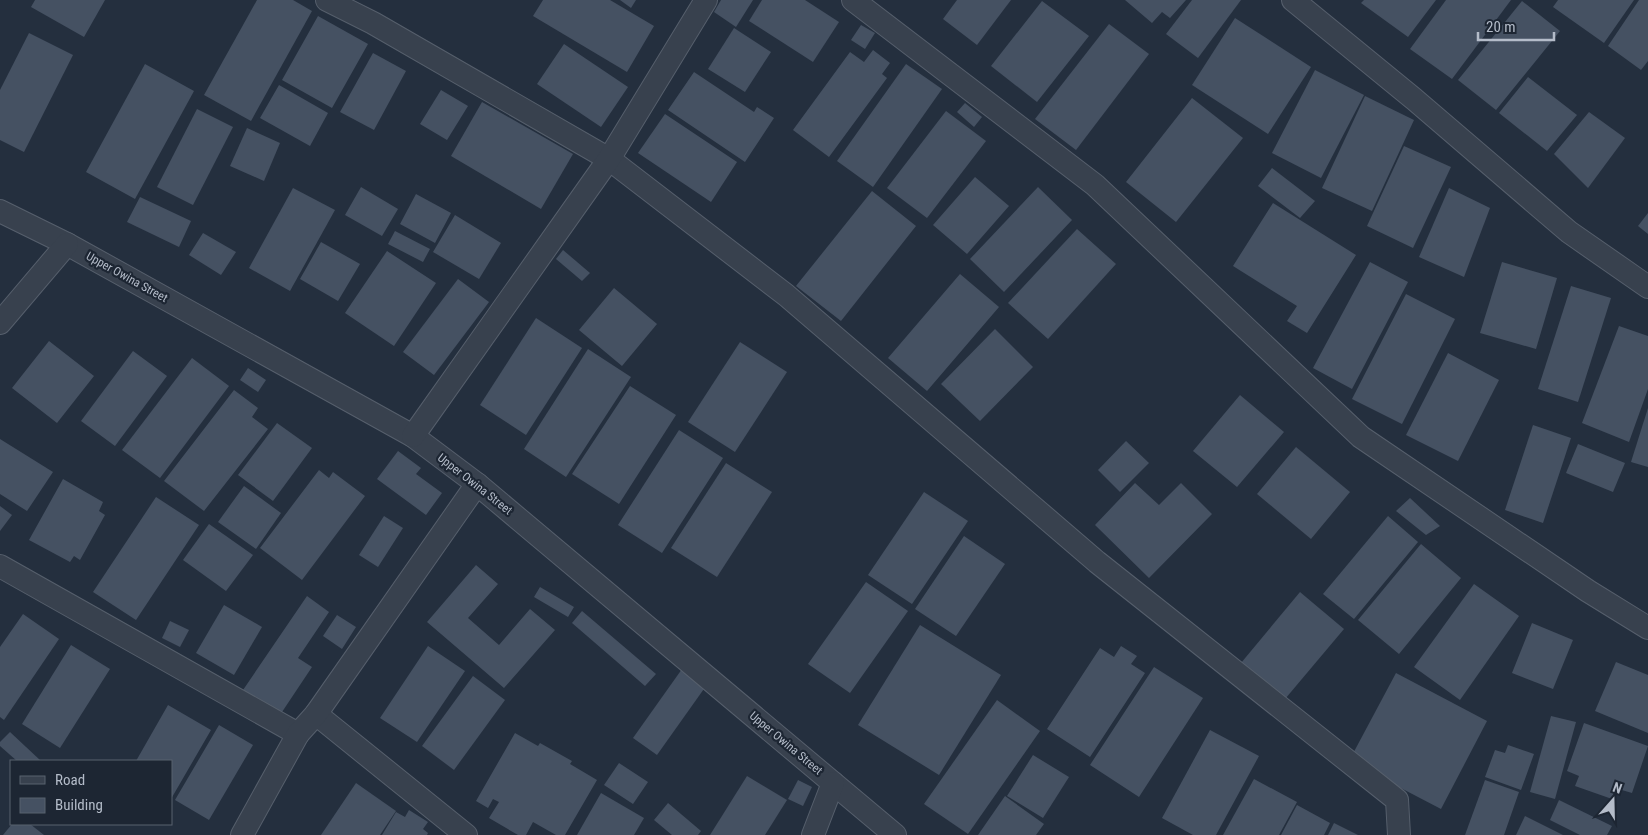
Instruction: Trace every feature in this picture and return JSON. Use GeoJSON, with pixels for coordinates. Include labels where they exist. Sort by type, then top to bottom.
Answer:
{"type":"FeatureCollection","features":[{"type":"Feature","properties":{"kind":"street"},"geometry":{"type":"LineString","coordinates":[[327,0],[373,22],[609,159],[786,295],[1098,562],[1397,800],[1399,835]]}},
{"type":"Feature","properties":{"kind":"street"},"geometry":{"type":"LineString","coordinates":[[413,436],[609,159],[706,0]]}},
{"type":"Feature","properties":{"kind":"street"},"geometry":{"type":"LineString","coordinates":[[853,0],[1095,185],[1361,437],[1588,591],[1648,628]]}},
{"type":"Feature","properties":{"kind":"street"},"geometry":{"type":"LineString","coordinates":[[1293,0],[1414,99],[1569,232],[1648,287]]}},
{"type":"Feature","properties":{"kind":"street","name":"Upper Owina Street"},"geometry":{"type":"LineString","coordinates":[[0,211],[67,244],[413,436],[477,484],[895,835]]}},
{"type":"Feature","properties":{"kind":"street"},"geometry":{"type":"LineString","coordinates":[[0,323],[67,244]]}},
{"type":"Feature","properties":{"kind":"street"},"geometry":{"type":"LineString","coordinates":[[242,835],[298,734],[316,714],[477,484]]}},
{"type":"Feature","properties":{"kind":"street"},"geometry":{"type":"LineString","coordinates":[[0,566],[298,734]]}},
{"type":"Feature","properties":{"kind":"street"},"geometry":{"type":"LineString","coordinates":[[316,714],[466,835]]}},
{"type":"Feature","properties":{"kind":"street"},"geometry":{"type":"LineString","coordinates":[[813,835],[833,783]]}},
{"type":"Feature","properties":{"kind":"building"},"geometry":{"type":"Polygon","coordinates":[[[35,0],[105,0],[84,37],[31,7],[35,0]]]}},
{"type":"Feature","properties":{"kind":"building"},"geometry":{"type":"Polygon","coordinates":[[[257,0],[293,0],[312,11],[251,121],[204,95],[257,0]]]}},
{"type":"Feature","properties":{"kind":"building"},"geometry":{"type":"Polygon","coordinates":[[[543,0],[610,0],[654,26],[627,72],[533,16],[543,0]]]}},
{"type":"Feature","properties":{"kind":"building"},"geometry":{"type":"Polygon","coordinates":[[[620,0],[636,0],[631,8],[620,0]]]}},
{"type":"Feature","properties":{"kind":"building"},"geometry":{"type":"Polygon","coordinates":[[[721,0],[753,0],[736,27],[714,12],[721,0]]]}},
{"type":"Feature","properties":{"kind":"building"},"geometry":{"type":"Polygon","coordinates":[[[762,0],[805,0],[839,22],[813,62],[749,21],[762,0]]]}},
{"type":"Feature","properties":{"kind":"building"},"geometry":{"type":"Polygon","coordinates":[[[957,0],[1011,0],[977,45],[943,19],[957,0]]]}},
{"type":"Feature","properties":{"kind":"building"},"geometry":{"type":"Polygon","coordinates":[[[1125,0],[1186,0],[1170,18],[1162,12],[1152,23],[1125,0]]]}},
{"type":"Feature","properties":{"kind":"building"},"geometry":{"type":"Polygon","coordinates":[[[1192,0],[1241,0],[1198,58],[1166,34],[1192,0]]]}},
{"type":"Feature","properties":{"kind":"building"},"geometry":{"type":"Polygon","coordinates":[[[1364,0],[1436,0],[1408,37],[1361,3],[1364,0]]]}},
{"type":"Feature","properties":{"kind":"building"},"geometry":{"type":"Polygon","coordinates":[[[1446,0],[1511,0],[1452,79],[1410,49],[1446,0]]]}},
{"type":"Feature","properties":{"kind":"building"},"geometry":{"type":"Polygon","coordinates":[[[1558,0],[1634,0],[1604,43],[1553,7],[1558,0]]]}},
{"type":"Feature","properties":{"kind":"building"},"geometry":{"type":"Polygon","coordinates":[[[1639,0],[1648,0],[1648,61],[1641,70],[1608,46],[1639,0]]]}},
{"type":"Feature","properties":{"kind":"building"},"geometry":{"type":"Polygon","coordinates":[[[1042,1],[1089,36],[1037,102],[991,66],[1042,1]]]}},
{"type":"Feature","properties":{"kind":"building"},"geometry":{"type":"Polygon","coordinates":[[[1522,1],[1560,31],[1496,110],[1458,80],[1522,1]]]}},
{"type":"Feature","properties":{"kind":"building"},"geometry":{"type":"Polygon","coordinates":[[[318,16],[368,44],[332,108],[282,80],[318,16]]]}},
{"type":"Feature","properties":{"kind":"building"},"geometry":{"type":"Polygon","coordinates":[[[1235,18],[1311,67],[1268,134],[1192,85],[1235,18]]]}},
{"type":"Feature","properties":{"kind":"building"},"geometry":{"type":"Polygon","coordinates":[[[1109,24],[1149,54],[1076,150],[1035,119],[1109,24]]]}},
{"type":"Feature","properties":{"kind":"building"},"geometry":{"type":"Polygon","coordinates":[[[861,25],[875,33],[865,49],[851,40],[861,25]]]}},
{"type":"Feature","properties":{"kind":"building"},"geometry":{"type":"Polygon","coordinates":[[[734,28],[771,52],[745,92],[708,69],[734,28]]]}},
{"type":"Feature","properties":{"kind":"building"},"geometry":{"type":"Polygon","coordinates":[[[29,33],[73,55],[24,152],[0,140],[0,90],[29,33]]]}},
{"type":"Feature","properties":{"kind":"building"},"geometry":{"type":"Polygon","coordinates":[[[564,44],[628,87],[601,127],[537,84],[564,44]]]}},
{"type":"Feature","properties":{"kind":"building"},"geometry":{"type":"Polygon","coordinates":[[[873,50],[890,63],[882,74],[887,78],[829,157],[793,130],[850,52],[864,62],[873,50]]]}},
{"type":"Feature","properties":{"kind":"building"},"geometry":{"type":"Polygon","coordinates":[[[373,53],[406,71],[374,130],[340,112],[373,53]]]}},
{"type":"Feature","properties":{"kind":"building"},"geometry":{"type":"Polygon","coordinates":[[[145,64],[194,91],[135,199],[86,172],[145,64]]]}},
{"type":"Feature","properties":{"kind":"building"},"geometry":{"type":"Polygon","coordinates":[[[906,64],[942,89],[873,187],[837,161],[906,64]]]}},
{"type":"Feature","properties":{"kind":"building"},"geometry":{"type":"Polygon","coordinates":[[[1315,70],[1364,95],[1321,178],[1272,153],[1315,70]]]}},
{"type":"Feature","properties":{"kind":"building"},"geometry":{"type":"Polygon","coordinates":[[[694,72],[754,112],[757,107],[774,118],[745,162],[668,110],[694,72]]]}},
{"type":"Feature","properties":{"kind":"building"},"geometry":{"type":"Polygon","coordinates":[[[1528,77],[1577,115],[1547,151],[1499,113],[1528,77]]]}},
{"type":"Feature","properties":{"kind":"building"},"geometry":{"type":"Polygon","coordinates":[[[279,85],[328,113],[310,146],[260,118],[279,85]]]}},
{"type":"Feature","properties":{"kind":"building"},"geometry":{"type":"Polygon","coordinates":[[[441,90],[468,106],[447,140],[420,124],[441,90]]]}},
{"type":"Feature","properties":{"kind":"building"},"geometry":{"type":"Polygon","coordinates":[[[1365,96],[1414,120],[1372,211],[1322,188],[1365,96]]]}},
{"type":"Feature","properties":{"kind":"building"},"geometry":{"type":"Polygon","coordinates":[[[1192,98],[1243,138],[1176,222],[1126,182],[1192,98]]]}},
{"type":"Feature","properties":{"kind":"building"},"geometry":{"type":"Polygon","coordinates":[[[482,102],[573,154],[541,209],[451,156],[482,102]]]}},
{"type":"Feature","properties":{"kind":"building"},"geometry":{"type":"Polygon","coordinates":[[[965,103],[982,117],[974,127],[957,112],[965,103]]]}},
{"type":"Feature","properties":{"kind":"building"},"geometry":{"type":"Polygon","coordinates":[[[197,109],[233,127],[193,205],[157,187],[197,109]]]}},
{"type":"Feature","properties":{"kind":"building"},"geometry":{"type":"Polygon","coordinates":[[[946,111],[986,141],[927,218],[887,188],[946,111]]]}},
{"type":"Feature","properties":{"kind":"building"},"geometry":{"type":"Polygon","coordinates":[[[1589,112],[1625,138],[1588,188],[1554,154],[1589,112]]]}},
{"type":"Feature","properties":{"kind":"building"},"geometry":{"type":"Polygon","coordinates":[[[665,114],[737,162],[711,202],[638,153],[665,114]]]}},
{"type":"Feature","properties":{"kind":"building"},"geometry":{"type":"Polygon","coordinates":[[[247,128],[280,143],[264,181],[230,166],[247,128]]]}},
{"type":"Feature","properties":{"kind":"building"},"geometry":{"type":"Polygon","coordinates":[[[1404,146],[1451,167],[1413,248],[1367,226],[1404,146]]]}},
{"type":"Feature","properties":{"kind":"building"},"geometry":{"type":"Polygon","coordinates":[[[1272,168],[1315,201],[1300,218],[1258,186],[1272,168]]]}},
{"type":"Feature","properties":{"kind":"building"},"geometry":{"type":"Polygon","coordinates":[[[975,177],[1009,206],[967,254],[933,225],[975,177]]]}},
{"type":"Feature","properties":{"kind":"building"},"geometry":{"type":"Polygon","coordinates":[[[361,187],[398,209],[382,236],[345,215],[361,187]]]}},
{"type":"Feature","properties":{"kind":"building"},"geometry":{"type":"Polygon","coordinates":[[[1038,187],[1072,220],[1004,292],[970,259],[1038,187]]]}},
{"type":"Feature","properties":{"kind":"building"},"geometry":{"type":"Polygon","coordinates":[[[293,188],[335,210],[290,291],[249,268],[293,188]]]}},
{"type":"Feature","properties":{"kind":"building"},"geometry":{"type":"Polygon","coordinates":[[[1449,188],[1490,208],[1464,277],[1419,257],[1449,188]]]}},
{"type":"Feature","properties":{"kind":"building"},"geometry":{"type":"Polygon","coordinates":[[[872,191],[916,226],[841,321],[796,286],[872,191]]]}},
{"type":"Feature","properties":{"kind":"building"},"geometry":{"type":"Polygon","coordinates":[[[416,194],[451,213],[435,243],[400,224],[416,194]]]}},
{"type":"Feature","properties":{"kind":"building"},"geometry":{"type":"Polygon","coordinates":[[[140,197],[191,221],[179,247],[127,222],[140,197]]]}},
{"type":"Feature","properties":{"kind":"building"},"geometry":{"type":"Polygon","coordinates":[[[1273,203],[1356,255],[1307,333],[1287,321],[1297,306],[1233,266],[1273,203]]]}},
{"type":"Feature","properties":{"kind":"building"},"geometry":{"type":"Polygon","coordinates":[[[1648,213],[1648,234],[1638,226],[1648,213]]]}},
{"type":"Feature","properties":{"kind":"building"},"geometry":{"type":"Polygon","coordinates":[[[455,215],[501,243],[479,279],[433,252],[455,215]]]}},
{"type":"Feature","properties":{"kind":"building"},"geometry":{"type":"Polygon","coordinates":[[[1077,229],[1116,264],[1048,339],[1008,303],[1077,229]]]}},
{"type":"Feature","properties":{"kind":"building"},"geometry":{"type":"Polygon","coordinates":[[[395,231],[430,249],[423,262],[388,244],[395,231]]]}},
{"type":"Feature","properties":{"kind":"building"},"geometry":{"type":"Polygon","coordinates":[[[203,233],[236,252],[221,275],[189,255],[203,233]]]}},
{"type":"Feature","properties":{"kind":"building"},"geometry":{"type":"Polygon","coordinates":[[[321,242],[360,264],[338,301],[300,279],[321,242]]]}},
{"type":"Feature","properties":{"kind":"building"},"geometry":{"type":"Polygon","coordinates":[[[563,250],[590,273],[582,281],[556,259],[563,250]]]}},
{"type":"Feature","properties":{"kind":"building"},"geometry":{"type":"Polygon","coordinates":[[[387,251],[436,283],[394,346],[345,313],[387,251]]]}},
{"type":"Feature","properties":{"kind":"building"},"geometry":{"type":"Polygon","coordinates":[[[1370,262],[1408,282],[1352,389],[1313,368],[1370,262]]]}},
{"type":"Feature","properties":{"kind":"building"},"geometry":{"type":"Polygon","coordinates":[[[1502,262],[1557,278],[1536,349],[1480,333],[1502,262]]]}},
{"type":"Feature","properties":{"kind":"building"},"geometry":{"type":"Polygon","coordinates":[[[960,274],[999,307],[927,391],[888,358],[960,274]]]}},
{"type":"Feature","properties":{"kind":"building"},"geometry":{"type":"Polygon","coordinates":[[[458,279],[489,302],[434,375],[403,352],[458,279]]]}},
{"type":"Feature","properties":{"kind":"building"},"geometry":{"type":"Polygon","coordinates":[[[1571,286],[1611,298],[1578,402],[1538,389],[1571,286]]]}},
{"type":"Feature","properties":{"kind":"building"},"geometry":{"type":"Polygon","coordinates":[[[614,288],[657,324],[622,366],[579,330],[614,288]]]}},
{"type":"Feature","properties":{"kind":"building"},"geometry":{"type":"Polygon","coordinates":[[[1406,294],[1455,319],[1402,424],[1352,399],[1406,294]]]}},
{"type":"Feature","properties":{"kind":"building"},"geometry":{"type":"Polygon","coordinates":[[[536,318],[582,348],[526,435],[480,405],[536,318]]]}},
{"type":"Feature","properties":{"kind":"building"},"geometry":{"type":"Polygon","coordinates":[[[1619,326],[1648,336],[1648,389],[1629,442],[1582,423],[1619,326]]]}},
{"type":"Feature","properties":{"kind":"building"},"geometry":{"type":"Polygon","coordinates":[[[995,329],[1033,367],[980,421],[941,384],[995,329]]]}},
{"type":"Feature","properties":{"kind":"building"},"geometry":{"type":"Polygon","coordinates":[[[49,341],[94,376],[57,423],[12,388],[49,341]]]}},
{"type":"Feature","properties":{"kind":"building"},"geometry":{"type":"Polygon","coordinates":[[[740,342],[787,372],[735,452],[688,422],[740,342]]]}},
{"type":"Feature","properties":{"kind":"building"},"geometry":{"type":"Polygon","coordinates":[[[588,349],[631,377],[566,477],[524,449],[588,349]]]}},
{"type":"Feature","properties":{"kind":"building"},"geometry":{"type":"Polygon","coordinates":[[[133,351],[167,376],[115,446],[81,421],[133,351]]]}},
{"type":"Feature","properties":{"kind":"building"},"geometry":{"type":"Polygon","coordinates":[[[1448,353],[1499,380],[1458,461],[1406,435],[1448,353]]]}},
{"type":"Feature","properties":{"kind":"building"},"geometry":{"type":"Polygon","coordinates":[[[192,358],[229,386],[160,478],[122,450],[192,358]]]}},
{"type":"Feature","properties":{"kind":"building"},"geometry":{"type":"Polygon","coordinates":[[[248,368],[266,380],[258,392],[240,380],[248,368]]]}},
{"type":"Feature","properties":{"kind":"building"},"geometry":{"type":"Polygon","coordinates":[[[630,386],[676,415],[619,504],[572,474],[630,386]]]}},
{"type":"Feature","properties":{"kind":"building"},"geometry":{"type":"Polygon","coordinates":[[[234,390],[258,408],[252,417],[268,429],[204,511],[164,481],[234,390]]]}},
{"type":"Feature","properties":{"kind":"building"},"geometry":{"type":"Polygon","coordinates":[[[1240,395],[1284,432],[1237,487],[1193,451],[1240,395]]]}},
{"type":"Feature","properties":{"kind":"building"},"geometry":{"type":"Polygon","coordinates":[[[1648,408],[1648,467],[1631,462],[1648,408]]]}},
{"type":"Feature","properties":{"kind":"building"},"geometry":{"type":"Polygon","coordinates":[[[277,423],[312,448],[273,501],[238,475],[277,423]]]}},
{"type":"Feature","properties":{"kind":"building"},"geometry":{"type":"Polygon","coordinates":[[[1533,425],[1571,438],[1543,523],[1505,510],[1533,425]]]}},
{"type":"Feature","properties":{"kind":"building"},"geometry":{"type":"Polygon","coordinates":[[[679,430],[723,458],[662,553],[618,525],[679,430]]]}},
{"type":"Feature","properties":{"kind":"building"},"geometry":{"type":"Polygon","coordinates":[[[0,439],[53,472],[27,511],[0,494],[0,439]]]}},
{"type":"Feature","properties":{"kind":"building"},"geometry":{"type":"Polygon","coordinates":[[[1126,441],[1149,463],[1120,492],[1098,470],[1126,441]]]}},
{"type":"Feature","properties":{"kind":"building"},"geometry":{"type":"Polygon","coordinates":[[[1578,444],[1625,463],[1613,492],[1566,473],[1578,444]]]}},
{"type":"Feature","properties":{"kind":"building"},"geometry":{"type":"Polygon","coordinates":[[[1296,447],[1350,492],[1311,539],[1257,494],[1296,447]]]}},
{"type":"Feature","properties":{"kind":"building"},"geometry":{"type":"Polygon","coordinates":[[[398,451],[421,468],[416,474],[442,493],[426,515],[377,479],[398,451]]]}},
{"type":"Feature","properties":{"kind":"building"},"geometry":{"type":"Polygon","coordinates":[[[726,463],[772,492],[717,577],[671,548],[726,463]]]}},
{"type":"Feature","properties":{"kind":"building"},"geometry":{"type":"Polygon","coordinates":[[[319,470],[329,478],[333,472],[365,496],[302,580],[260,548],[319,470]]]}},
{"type":"Feature","properties":{"kind":"building"},"geometry":{"type":"Polygon","coordinates":[[[63,479],[103,502],[99,511],[105,515],[80,560],[74,556],[70,562],[29,540],[63,479]]]}},
{"type":"Feature","properties":{"kind":"building"},"geometry":{"type":"Polygon","coordinates":[[[1135,483],[1159,505],[1181,483],[1212,514],[1149,578],[1095,525],[1135,483]]]}},
{"type":"Feature","properties":{"kind":"building"},"geometry":{"type":"Polygon","coordinates":[[[244,486],[281,513],[256,549],[218,522],[244,486]]]}},
{"type":"Feature","properties":{"kind":"building"},"geometry":{"type":"Polygon","coordinates":[[[924,492],[968,521],[912,604],[868,575],[924,492]]]}},
{"type":"Feature","properties":{"kind":"building"},"geometry":{"type":"Polygon","coordinates":[[[156,497],[199,525],[136,620],[93,592],[156,497]]]}},
{"type":"Feature","properties":{"kind":"building"},"geometry":{"type":"Polygon","coordinates":[[[1410,498],[1440,526],[1426,535],[1396,511],[1410,498]]]}},
{"type":"Feature","properties":{"kind":"building"},"geometry":{"type":"Polygon","coordinates":[[[0,506],[12,515],[0,531],[0,506]]]}},
{"type":"Feature","properties":{"kind":"building"},"geometry":{"type":"Polygon","coordinates":[[[384,516],[403,528],[378,567],[359,555],[384,516]]]}},
{"type":"Feature","properties":{"kind":"building"},"geometry":{"type":"Polygon","coordinates":[[[1388,516],[1418,542],[1354,619],[1323,594],[1388,516]]]}},
{"type":"Feature","properties":{"kind":"building"},"geometry":{"type":"Polygon","coordinates":[[[209,524],[253,555],[226,591],[183,560],[209,524]]]}},
{"type":"Feature","properties":{"kind":"building"},"geometry":{"type":"Polygon","coordinates":[[[964,536],[1005,564],[956,636],[915,609],[964,536]]]}},
{"type":"Feature","properties":{"kind":"building"},"geometry":{"type":"Polygon","coordinates":[[[1421,544],[1461,578],[1399,654],[1358,620],[1421,544]]]}},
{"type":"Feature","properties":{"kind":"building"},"geometry":{"type":"Polygon","coordinates":[[[476,565],[498,584],[468,618],[499,645],[530,609],[555,630],[504,688],[427,622],[476,565]]]}},
{"type":"Feature","properties":{"kind":"building"},"geometry":{"type":"Polygon","coordinates":[[[866,582],[908,611],[850,693],[808,664],[866,582]]]}},
{"type":"Feature","properties":{"kind":"building"},"geometry":{"type":"Polygon","coordinates":[[[1474,584],[1519,616],[1460,700],[1414,667],[1474,584]]]}},
{"type":"Feature","properties":{"kind":"building"},"geometry":{"type":"Polygon","coordinates":[[[540,587],[574,607],[568,617],[534,597],[540,587]]]}},
{"type":"Feature","properties":{"kind":"building"},"geometry":{"type":"Polygon","coordinates":[[[1300,592],[1344,629],[1280,705],[1236,669],[1300,592]]]}},
{"type":"Feature","properties":{"kind":"building"},"geometry":{"type":"Polygon","coordinates":[[[307,596],[329,612],[298,658],[312,667],[280,715],[243,690],[307,596]]]}},
{"type":"Feature","properties":{"kind":"building"},"geometry":{"type":"Polygon","coordinates":[[[224,605],[262,627],[234,675],[196,653],[224,605]]]}},
{"type":"Feature","properties":{"kind":"building"},"geometry":{"type":"Polygon","coordinates":[[[582,611],[656,674],[645,686],[572,623],[582,611]]]}},
{"type":"Feature","properties":{"kind":"building"},"geometry":{"type":"Polygon","coordinates":[[[23,614],[59,639],[4,720],[0,717],[0,647],[23,614]]]}},
{"type":"Feature","properties":{"kind":"building"},"geometry":{"type":"Polygon","coordinates":[[[337,615],[356,627],[342,649],[323,636],[337,615]]]}},
{"type":"Feature","properties":{"kind":"building"},"geometry":{"type":"Polygon","coordinates":[[[170,621],[189,630],[180,647],[162,638],[170,621]]]}},
{"type":"Feature","properties":{"kind":"building"},"geometry":{"type":"Polygon","coordinates":[[[1532,623],[1573,640],[1553,689],[1512,673],[1532,623]]]}},
{"type":"Feature","properties":{"kind":"building"},"geometry":{"type":"Polygon","coordinates":[[[920,625],[1001,675],[939,775],[858,725],[920,625]]]}},
{"type":"Feature","properties":{"kind":"building"},"geometry":{"type":"Polygon","coordinates":[[[71,645],[110,669],[60,748],[22,724],[71,645]]]}},
{"type":"Feature","properties":{"kind":"building"},"geometry":{"type":"Polygon","coordinates":[[[428,646],[465,671],[417,742],[380,718],[428,646]]]}},
{"type":"Feature","properties":{"kind":"building"},"geometry":{"type":"Polygon","coordinates":[[[1121,646],[1137,656],[1131,664],[1145,673],[1090,757],[1047,729],[1100,648],[1114,657],[1121,646]]]}},
{"type":"Feature","properties":{"kind":"building"},"geometry":{"type":"Polygon","coordinates":[[[1616,662],[1648,675],[1648,733],[1595,711],[1616,662]]]}},
{"type":"Feature","properties":{"kind":"building"},"geometry":{"type":"Polygon","coordinates":[[[1154,667],[1203,698],[1139,797],[1090,765],[1154,667]]]}},
{"type":"Feature","properties":{"kind":"building"},"geometry":{"type":"Polygon","coordinates":[[[682,669],[706,686],[657,755],[633,738],[682,669]]]}},
{"type":"Feature","properties":{"kind":"building"},"geometry":{"type":"Polygon","coordinates":[[[1396,673],[1487,721],[1441,809],[1349,761],[1396,673]]]}},
{"type":"Feature","properties":{"kind":"building"},"geometry":{"type":"Polygon","coordinates":[[[473,676],[505,700],[454,770],[422,746],[473,676]]]}},
{"type":"Feature","properties":{"kind":"building"},"geometry":{"type":"Polygon","coordinates":[[[997,700],[1040,731],[968,834],[924,804],[997,700]]]}},
{"type":"Feature","properties":{"kind":"building"},"geometry":{"type":"Polygon","coordinates":[[[168,705],[211,730],[172,797],[172,760],[137,760],[168,705]]]}},
{"type":"Feature","properties":{"kind":"building"},"geometry":{"type":"Polygon","coordinates":[[[1551,716],[1576,722],[1555,799],[1530,792],[1551,716]]]}},
{"type":"Feature","properties":{"kind":"building"},"geometry":{"type":"Polygon","coordinates":[[[1584,723],[1648,746],[1632,793],[1615,788],[1612,799],[1575,786],[1579,776],[1567,771],[1584,723]]]}},
{"type":"Feature","properties":{"kind":"building"},"geometry":{"type":"Polygon","coordinates":[[[219,725],[253,745],[209,820],[175,800],[219,725]]]}},
{"type":"Feature","properties":{"kind":"building"},"geometry":{"type":"Polygon","coordinates":[[[1210,730],[1259,756],[1216,835],[1193,835],[1162,818],[1210,730]]]}},
{"type":"Feature","properties":{"kind":"building"},"geometry":{"type":"Polygon","coordinates":[[[10,732],[40,760],[16,760],[0,746],[0,742],[10,732]]]}},
{"type":"Feature","properties":{"kind":"building"},"geometry":{"type":"Polygon","coordinates":[[[515,733],[538,746],[540,743],[572,761],[570,764],[597,780],[565,835],[556,835],[533,822],[526,835],[518,835],[489,818],[499,802],[493,799],[488,808],[476,801],[515,733]]]}},
{"type":"Feature","properties":{"kind":"building"},"geometry":{"type":"Polygon","coordinates":[[[1508,745],[1534,754],[1521,790],[1485,777],[1495,750],[1505,753],[1508,745]]]}},
{"type":"Feature","properties":{"kind":"building"},"geometry":{"type":"Polygon","coordinates":[[[1033,755],[1069,777],[1043,818],[1007,796],[1033,755]]]}},
{"type":"Feature","properties":{"kind":"building"},"geometry":{"type":"Polygon","coordinates":[[[619,763],[648,782],[633,804],[604,785],[619,763]]]}},
{"type":"Feature","properties":{"kind":"building"},"geometry":{"type":"Polygon","coordinates":[[[747,776],[787,800],[765,835],[710,835],[747,776]]]}},
{"type":"Feature","properties":{"kind":"building"},"geometry":{"type":"Polygon","coordinates":[[[1254,779],[1297,802],[1279,835],[1223,835],[1254,779]]]}},
{"type":"Feature","properties":{"kind":"building"},"geometry":{"type":"Polygon","coordinates":[[[798,780],[812,787],[803,806],[788,799],[798,780]]]}},
{"type":"Feature","properties":{"kind":"building"},"geometry":{"type":"Polygon","coordinates":[[[1485,780],[1519,792],[1504,835],[1465,835],[1485,780]]]}},
{"type":"Feature","properties":{"kind":"building"},"geometry":{"type":"Polygon","coordinates":[[[356,783],[396,811],[380,835],[321,835],[356,783]]]}},
{"type":"Feature","properties":{"kind":"building"},"geometry":{"type":"Polygon","coordinates":[[[601,793],[644,818],[634,835],[577,835],[601,793]]]}},
{"type":"Feature","properties":{"kind":"building"},"geometry":{"type":"Polygon","coordinates":[[[1005,796],[1044,824],[1036,835],[978,835],[1005,796]]]}},
{"type":"Feature","properties":{"kind":"building"},"geometry":{"type":"Polygon","coordinates":[[[1559,800],[1612,826],[1607,835],[1580,835],[1550,820],[1559,800]]]}},
{"type":"Feature","properties":{"kind":"building"},"geometry":{"type":"Polygon","coordinates":[[[668,803],[701,831],[698,835],[672,835],[654,820],[668,803]]]}},
{"type":"Feature","properties":{"kind":"building"},"geometry":{"type":"Polygon","coordinates":[[[1297,805],[1330,823],[1324,835],[1281,835],[1297,805]]]}},
{"type":"Feature","properties":{"kind":"building"},"geometry":{"type":"Polygon","coordinates":[[[409,810],[428,822],[423,829],[428,833],[427,835],[382,835],[396,812],[405,817],[409,810]]]}},
{"type":"Feature","properties":{"kind":"building"},"geometry":{"type":"Polygon","coordinates":[[[1525,816],[1563,835],[1516,835],[1525,816]]]}},
{"type":"Feature","properties":{"kind":"building"},"geometry":{"type":"Polygon","coordinates":[[[1334,823],[1358,835],[1328,835],[1334,823]]]}},
{"type":"Feature","properties":{"kind":"building"},"geometry":{"type":"Polygon","coordinates":[[[11,825],[31,825],[44,835],[3,835],[11,825]]]}}]}
